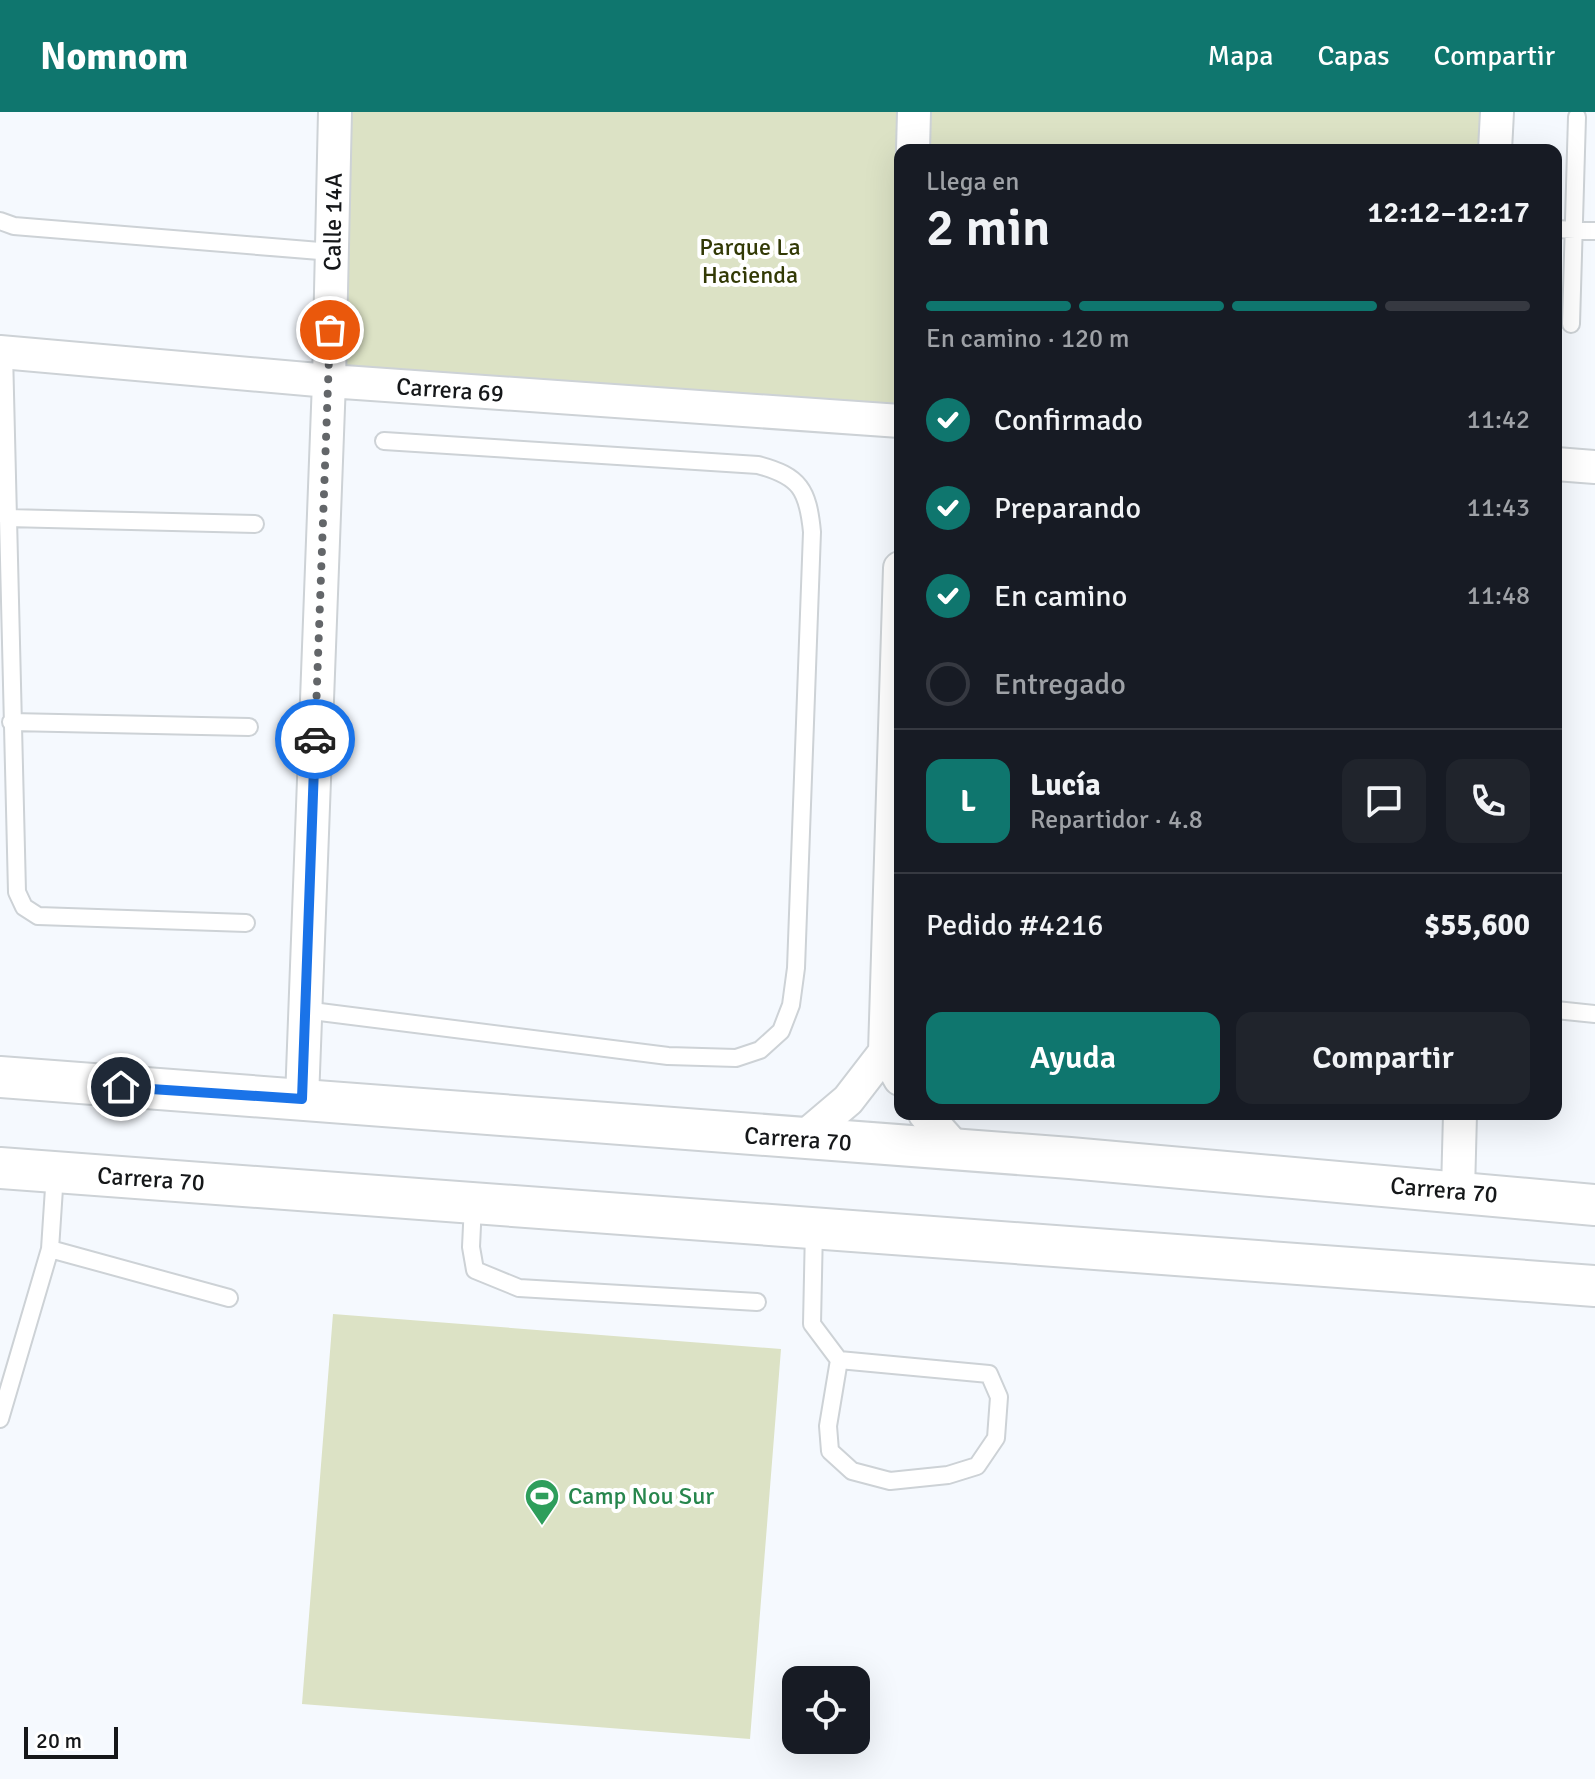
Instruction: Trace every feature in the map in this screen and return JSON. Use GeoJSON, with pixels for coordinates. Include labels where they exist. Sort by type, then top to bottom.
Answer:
{"type":"FeatureCollection","features":[{"type":"Feature","properties":{"kind":"street","name":"Calle 14A"},"geometry":{"type":"LineString","coordinates":[[302,1099],[329,381],[335,112]]}},
{"type":"Feature","properties":{"kind":"street"},"geometry":{"type":"LineString","coordinates":[[913,144],[914,112]]}},
{"type":"Feature","properties":{"kind":"street"},"geometry":{"type":"LineString","coordinates":[[1495,144],[1497,112]]}},
{"type":"Feature","properties":{"kind":"street","name":"Carrera 69"},"geometry":{"type":"LineString","coordinates":[[2,352],[329,381],[894,421]]}},
{"type":"Feature","properties":{"kind":"street"},"geometry":{"type":"LineString","coordinates":[[1562,464],[1595,467]]}},
{"type":"Feature","properties":{"kind":"street"},"geometry":{"type":"LineString","coordinates":[[802,1139],[892,1065],[894,934]]}},
{"type":"Feature","properties":{"kind":"street","name":"Carrera 70"},"geometry":{"type":"LineString","coordinates":[[0,1077],[956,1149],[1595,1205]]}},
{"type":"Feature","properties":{"kind":"street"},"geometry":{"type":"LineString","coordinates":[[930,1120],[956,1149]]}},
{"type":"Feature","properties":{"kind":"street"},"geometry":{"type":"LineString","coordinates":[[1458,1191],[1460,1120]]}},
{"type":"Feature","properties":{"kind":"street","name":"Carrera 70"},"geometry":{"type":"LineString","coordinates":[[0,1168],[1595,1286]]}},
{"type":"Feature","properties":{"kind":"lane"},"geometry":{"type":"LineString","coordinates":[[1571,324],[1577,117]]}},
{"type":"Feature","properties":{"kind":"lane"},"geometry":{"type":"LineString","coordinates":[[0,221],[14,226],[332,252]]}},
{"type":"Feature","properties":{"kind":"lane"},"geometry":{"type":"LineString","coordinates":[[1562,229],[1595,231]]}},
{"type":"Feature","properties":{"kind":"lane"},"geometry":{"type":"LineString","coordinates":[[2,352],[15,876],[24,907],[38,916],[58,918],[246,923]]}},
{"type":"Feature","properties":{"kind":"lane"},"geometry":{"type":"LineString","coordinates":[[304,1010],[668,1056],[736,1058],[760,1050],[781,1031],[794,980],[812,532],[809,504],[800,484],[781,471],[758,465],[384,441]]}},
{"type":"Feature","properties":{"kind":"lane"},"geometry":{"type":"LineString","coordinates":[[7,518],[255,524]]}},
{"type":"Feature","properties":{"kind":"lane"},"geometry":{"type":"LineString","coordinates":[[11,722],[249,727]]}},
{"type":"Feature","properties":{"kind":"lane"},"geometry":{"type":"LineString","coordinates":[[1562,1011],[1595,1014]]}},
{"type":"Feature","properties":{"kind":"lane"},"geometry":{"type":"LineString","coordinates":[[0,1419],[50,1249],[56,1172]]}},
{"type":"Feature","properties":{"kind":"lane"},"geometry":{"type":"LineString","coordinates":[[474,1202],[471,1247],[475,1270],[519,1288],[757,1302]]}},
{"type":"Feature","properties":{"kind":"lane"},"geometry":{"type":"LineString","coordinates":[[814,1228],[812,1324],[839,1360],[828,1426],[830,1451],[852,1471],[890,1481],[948,1475],[977,1466],[996,1438],[999,1397],[989,1374],[839,1360]]}},
{"type":"Feature","properties":{"kind":"lane"},"geometry":{"type":"LineString","coordinates":[[50,1249],[229,1298]]}},
{"type":"Feature","properties":{"kind":"green space","name":"Parque La Hacienda"},"geometry":{"type":"Polygon","coordinates":[[[335,112],[1497,112],[1495,144],[894,144],[894,421],[329,381],[335,112]]]}},
{"type":"Feature","properties":{"kind":"green space","name":"Camp Nou Sur"},"geometry":{"type":"Polygon","coordinates":[[[333,1314],[781,1349],[750,1739],[302,1704],[333,1314]]]}},
{"type":"Feature","properties":{"kind":"way so far"},"geometry":{"type":"LineString","coordinates":[[315,739],[330,330]]}},
{"type":"Feature","properties":{"kind":"place","name":"Camp Nou Sur"},"geometry":{"type":"Point","coordinates":[542,1527]}},
{"type":"Feature","properties":{"kind":"route"},"geometry":{"type":"LineString","coordinates":[[121,1087],[302,1099],[315,739]]}}]}
